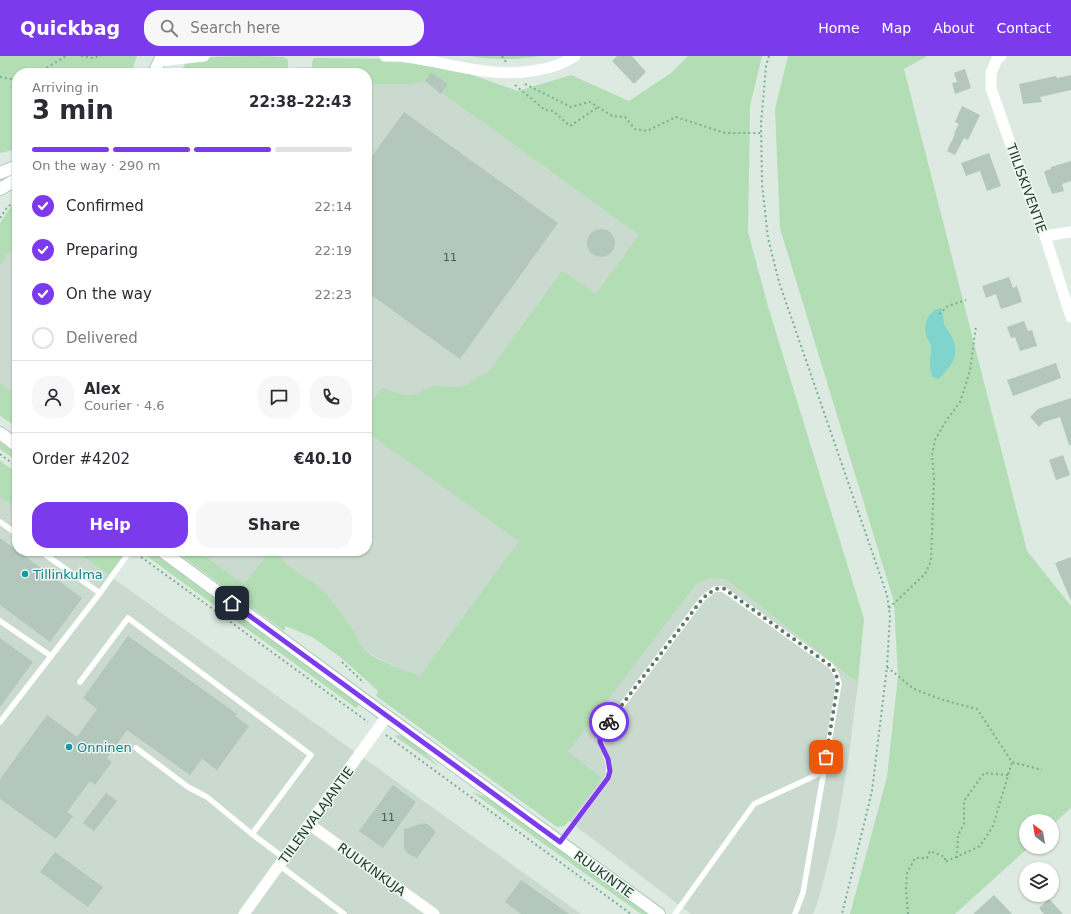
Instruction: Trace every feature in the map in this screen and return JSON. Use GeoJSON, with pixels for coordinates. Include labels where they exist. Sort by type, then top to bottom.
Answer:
{"type":"FeatureCollection","features":[{"type":"Feature","properties":{"kind":"street"},"geometry":{"type":"LineString","coordinates":[[156,68],[161,58],[204,56]]}},
{"type":"Feature","properties":{"kind":"street"},"geometry":{"type":"LineString","coordinates":[[385,56],[407,57],[490,73],[513,74],[553,67],[568,61],[575,56]]}},
{"type":"Feature","properties":{"kind":"street","name":"TIILISKIVENTIE"},"geometry":{"type":"LineString","coordinates":[[997,57],[991,73],[991,88],[1019,169],[1045,236],[1071,317]]}},
{"type":"Feature","properties":{"kind":"street"},"geometry":{"type":"LineString","coordinates":[[0,173],[12,168]]}},
{"type":"Feature","properties":{"kind":"street"},"geometry":{"type":"LineString","coordinates":[[0,189],[12,182]]}},
{"type":"Feature","properties":{"kind":"street"},"geometry":{"type":"LineString","coordinates":[[1045,236],[1071,232]]}},
{"type":"Feature","properties":{"kind":"street"},"geometry":{"type":"LineString","coordinates":[[0,433],[12,442]]}},
{"type":"Feature","properties":{"kind":"street","name":"RUUKINTIE"},"geometry":{"type":"LineString","coordinates":[[169,556],[659,914]]}},
{"type":"Feature","properties":{"kind":"street","name":"TIILENVALAJANTIE"},"geometry":{"type":"LineString","coordinates":[[244,914],[387,716]]}},
{"type":"Feature","properties":{"kind":"street","name":"RUUKINKUJA"},"geometry":{"type":"LineString","coordinates":[[309,824],[434,914]]}},
{"type":"Feature","properties":{"kind":"lane"},"geometry":{"type":"LineString","coordinates":[[0,522],[12,530]]}},
{"type":"Feature","properties":{"kind":"lane"},"geometry":{"type":"LineString","coordinates":[[47,556],[100,593]]}},
{"type":"Feature","properties":{"kind":"lane"},"geometry":{"type":"LineString","coordinates":[[0,722],[100,593],[126,556]]}},
{"type":"Feature","properties":{"kind":"lane"},"geometry":{"type":"LineString","coordinates":[[560,842],[608,778],[610,771],[608,759],[600,742],[601,733],[703,598],[715,589],[723,588],[831,666],[836,674],[838,683],[803,893],[796,914]]}},
{"type":"Feature","properties":{"kind":"lane"},"geometry":{"type":"LineString","coordinates":[[80,682],[128,618],[311,756],[252,834]]}},
{"type":"Feature","properties":{"kind":"lane"},"geometry":{"type":"LineString","coordinates":[[0,620],[51,656]]}},
{"type":"Feature","properties":{"kind":"lane"},"geometry":{"type":"LineString","coordinates":[[136,748],[188,787],[207,797],[344,914]]}},
{"type":"Feature","properties":{"kind":"lane"},"geometry":{"type":"LineString","coordinates":[[676,914],[754,804],[823,772]]}},
{"type":"Feature","properties":{"kind":"path"},"geometry":{"type":"LineString","coordinates":[[48,68],[66,56]]}},
{"type":"Feature","properties":{"kind":"path"},"geometry":{"type":"LineString","coordinates":[[81,56],[91,58],[101,56]]}},
{"type":"Feature","properties":{"kind":"path"},"geometry":{"type":"LineString","coordinates":[[502,56],[506,62]]}},
{"type":"Feature","properties":{"kind":"path"},"geometry":{"type":"LineString","coordinates":[[769,56],[766,66],[761,133],[762,184],[768,238],[779,282],[887,595],[890,616],[887,667],[872,791],[842,914]]}},
{"type":"Feature","properties":{"kind":"path"},"geometry":{"type":"LineString","coordinates":[[0,76],[12,79]]}},
{"type":"Feature","properties":{"kind":"path"},"geometry":{"type":"LineString","coordinates":[[598,107],[570,126],[553,111],[545,110],[514,84],[525,84],[571,108],[590,102],[598,107],[612,116],[625,117],[634,129],[647,131],[676,117],[725,133],[761,133]]}},
{"type":"Feature","properties":{"kind":"path"},"geometry":{"type":"LineString","coordinates":[[0,218],[12,203]]}},
{"type":"Feature","properties":{"kind":"path"},"geometry":{"type":"LineString","coordinates":[[939,314],[948,306],[966,300]]}},
{"type":"Feature","properties":{"kind":"path"},"geometry":{"type":"LineString","coordinates":[[889,608],[925,574],[931,561],[934,478],[932,455],[935,440],[946,421],[960,402],[970,371],[976,326]]}},
{"type":"Feature","properties":{"kind":"path"},"geometry":{"type":"LineString","coordinates":[[0,454],[12,463]]}},
{"type":"Feature","properties":{"kind":"path"},"geometry":{"type":"LineString","coordinates":[[342,662],[368,687]]}},
{"type":"Feature","properties":{"kind":"path"},"geometry":{"type":"LineString","coordinates":[[887,667],[914,689],[943,700],[977,709],[1012,762],[1042,770]]}},
{"type":"Feature","properties":{"kind":"path"},"geometry":{"type":"LineString","coordinates":[[908,914],[906,888],[907,874],[916,858],[927,858],[930,851],[945,857],[945,862],[980,846],[994,826],[1012,762]]}},
{"type":"Feature","properties":{"kind":"path"},"geometry":{"type":"LineString","coordinates":[[956,858],[958,835],[964,824],[964,801],[984,773],[1008,775]]}},
{"type":"Feature","properties":{"kind":"shaded area"},"geometry":{"type":"Polygon","coordinates":[[[299,67],[343,68],[297,68],[299,67]]]}},
{"type":"Feature","properties":{"kind":"shaded area"},"geometry":{"type":"Polygon","coordinates":[[[372,69],[431,70],[448,84],[442,93],[639,235],[528,530],[420,677],[384,661],[247,587],[205,556],[372,556],[372,69]]]}},
{"type":"Feature","properties":{"kind":"shaded area"},"geometry":{"type":"Polygon","coordinates":[[[12,215],[12,416],[0,407],[0,231],[12,215]]]}},
{"type":"Feature","properties":{"kind":"shaded area"},"geometry":{"type":"Polygon","coordinates":[[[0,497],[12,505],[12,556],[82,556],[581,914],[0,914],[0,497]]]}},
{"type":"Feature","properties":{"kind":"shaded area"},"geometry":{"type":"Polygon","coordinates":[[[712,578],[727,580],[858,683],[848,762],[836,831],[819,898],[813,914],[691,914],[569,821],[601,781],[567,752],[697,583],[712,578]]]}},
{"type":"Feature","properties":{"kind":"green space"},"geometry":{"type":"Polygon","coordinates":[[[0,56],[137,56],[133,68],[12,68],[12,150],[0,153],[0,56]]]}},
{"type":"Feature","properties":{"kind":"green space"},"geometry":{"type":"Polygon","coordinates":[[[469,56],[541,56],[505,59],[469,56]]]}},
{"type":"Feature","properties":{"kind":"green space"},"geometry":{"type":"Polygon","coordinates":[[[688,56],[762,56],[750,106],[748,232],[769,310],[864,619],[858,683],[727,580],[712,578],[697,583],[568,752],[600,776],[601,781],[569,821],[564,826],[557,827],[376,696],[378,691],[344,660],[314,638],[286,626],[284,631],[182,556],[205,556],[244,584],[266,556],[281,556],[288,566],[315,584],[329,599],[349,624],[362,647],[367,652],[386,663],[420,676],[519,541],[372,436],[372,400],[382,388],[404,395],[413,395],[433,386],[458,387],[467,385],[483,374],[487,374],[562,271],[596,294],[639,235],[442,93],[448,84],[432,72],[425,81],[410,84],[372,84],[372,68],[312,68],[314,58],[386,59],[461,71],[518,91],[571,75],[629,101],[671,73],[688,56]]]}},
{"type":"Feature","properties":{"kind":"green space"},"geometry":{"type":"Polygon","coordinates":[[[788,56],[927,56],[904,69],[1027,551],[1071,606],[1071,808],[1059,819],[1059,814],[1019,814],[1019,854],[1021,854],[955,914],[850,914],[887,777],[898,677],[894,602],[780,228],[775,109],[788,56]]]}},
{"type":"Feature","properties":{"kind":"green space"},"geometry":{"type":"Polygon","coordinates":[[[214,57],[284,57],[288,60],[288,68],[183,68],[186,61],[214,57]]]}},
{"type":"Feature","properties":{"kind":"green space"},"geometry":{"type":"Polygon","coordinates":[[[12,206],[12,250],[7,254],[0,266],[0,223],[12,206]]]}},
{"type":"Feature","properties":{"kind":"green space"},"geometry":{"type":"Polygon","coordinates":[[[0,383],[12,392],[12,424],[0,416],[0,383]]]}},
{"type":"Feature","properties":{"kind":"green space"},"geometry":{"type":"Polygon","coordinates":[[[0,442],[12,450],[12,457],[0,449],[0,442]]]}},
{"type":"Feature","properties":{"kind":"green space"},"geometry":{"type":"Polygon","coordinates":[[[0,461],[12,469],[12,505],[0,497],[0,461]]]}},
{"type":"Feature","properties":{"kind":"green space"},"geometry":{"type":"Polygon","coordinates":[[[82,556],[125,556],[109,575],[82,556]]]}},
{"type":"Feature","properties":{"kind":"green space"},"geometry":{"type":"Polygon","coordinates":[[[147,556],[157,556],[360,704],[356,708],[147,556]]]}},
{"type":"Feature","properties":{"kind":"green space"},"geometry":{"type":"Polygon","coordinates":[[[397,735],[414,742],[439,767],[396,737],[397,735]]]}},
{"type":"Feature","properties":{"kind":"green space"},"geometry":{"type":"Polygon","coordinates":[[[472,792],[494,800],[650,914],[641,914],[472,792]]]}},
{"type":"Feature","properties":{"kind":"water"},"geometry":{"type":"Polygon","coordinates":[[[941,308],[946,329],[955,344],[955,355],[951,365],[939,379],[933,377],[931,373],[931,345],[927,338],[926,324],[929,315],[941,308]]]}},
{"type":"Feature","properties":{"kind":"building"},"geometry":{"type":"Polygon","coordinates":[[[617,56],[632,56],[646,72],[634,84],[612,61],[617,56]]]}},
{"type":"Feature","properties":{"kind":"building"},"geometry":{"type":"Polygon","coordinates":[[[965,69],[971,88],[955,94],[952,83],[957,82],[954,73],[965,69]]]}},
{"type":"Feature","properties":{"kind":"building"},"geometry":{"type":"Polygon","coordinates":[[[431,72],[448,84],[441,94],[425,81],[431,72]]]}},
{"type":"Feature","properties":{"kind":"building"},"geometry":{"type":"Polygon","coordinates":[[[1071,75],[1071,90],[1040,97],[1042,102],[1023,104],[1019,84],[1056,76],[1057,78],[1071,75]]]}},
{"type":"Feature","properties":{"kind":"building"},"geometry":{"type":"Polygon","coordinates":[[[962,106],[980,115],[968,140],[964,138],[955,155],[947,151],[959,124],[955,122],[962,106]]]}},
{"type":"Feature","properties":{"kind":"building"},"geometry":{"type":"Polygon","coordinates":[[[404,112],[558,223],[460,359],[372,296],[372,156],[404,112]]]}},
{"type":"Feature","properties":{"kind":"building"},"geometry":{"type":"Polygon","coordinates":[[[989,153],[1001,186],[987,191],[980,171],[966,176],[961,163],[989,153]]]}},
{"type":"Feature","properties":{"kind":"building"},"geometry":{"type":"Polygon","coordinates":[[[1071,161],[1071,181],[1062,184],[1064,191],[1052,194],[1044,171],[1051,169],[1051,167],[1071,161]]]}},
{"type":"Feature","properties":{"kind":"building"},"geometry":{"type":"Polygon","coordinates":[[[601,229],[611,233],[615,243],[611,253],[601,257],[591,253],[587,243],[591,233],[601,229]]]}},
{"type":"Feature","properties":{"kind":"building"},"geometry":{"type":"Polygon","coordinates":[[[1009,277],[1013,288],[1017,286],[1022,302],[1001,309],[996,294],[986,298],[982,286],[1009,277]]]}},
{"type":"Feature","properties":{"kind":"building"},"geometry":{"type":"Polygon","coordinates":[[[1024,321],[1028,331],[1032,330],[1037,346],[1020,351],[1015,337],[1011,338],[1007,327],[1024,321]]]}},
{"type":"Feature","properties":{"kind":"building"},"geometry":{"type":"Polygon","coordinates":[[[1056,363],[1061,378],[1013,396],[1007,380],[1056,363]]]}},
{"type":"Feature","properties":{"kind":"building"},"geometry":{"type":"Polygon","coordinates":[[[1071,398],[1071,445],[1069,445],[1060,417],[1044,422],[1039,427],[1030,417],[1038,409],[1071,398]]]}},
{"type":"Feature","properties":{"kind":"building"},"geometry":{"type":"Polygon","coordinates":[[[1063,455],[1070,475],[1056,480],[1049,460],[1063,455]]]}},
{"type":"Feature","properties":{"kind":"building","name":"Tillinkulma"},"geometry":{"type":"Polygon","coordinates":[[[0,538],[12,547],[12,556],[25,556],[82,598],[50,642],[0,605],[0,538]]]}},
{"type":"Feature","properties":{"kind":"building"},"geometry":{"type":"Polygon","coordinates":[[[1071,557],[1071,601],[1055,563],[1071,557]]]}},
{"type":"Feature","properties":{"kind":"building","name":"Onninen"},"geometry":{"type":"Polygon","coordinates":[[[128,636],[237,714],[235,716],[249,726],[217,770],[202,759],[190,775],[127,730],[107,758],[112,762],[95,785],[90,781],[67,812],[73,816],[56,839],[0,799],[0,779],[47,715],[77,737],[97,709],[83,698],[128,636]]]}},
{"type":"Feature","properties":{"kind":"building"},"geometry":{"type":"Polygon","coordinates":[[[0,638],[33,662],[0,707],[0,638]]]}},
{"type":"Feature","properties":{"kind":"building"},"geometry":{"type":"Polygon","coordinates":[[[393,785],[416,802],[383,848],[359,831],[393,785]]]}},
{"type":"Feature","properties":{"kind":"building"},"geometry":{"type":"Polygon","coordinates":[[[106,793],[117,801],[94,831],[83,823],[106,793]]]}},
{"type":"Feature","properties":{"kind":"building"},"geometry":{"type":"Polygon","coordinates":[[[424,823],[429,825],[436,832],[417,858],[408,854],[404,849],[404,829],[424,823]]]}},
{"type":"Feature","properties":{"kind":"building"},"geometry":{"type":"Polygon","coordinates":[[[55,852],[103,887],[88,907],[40,872],[55,852]]]}},
{"type":"Feature","properties":{"kind":"building"},"geometry":{"type":"Polygon","coordinates":[[[521,880],[569,914],[521,914],[505,902],[521,880]]]}},
{"type":"Feature","properties":{"kind":"building"},"geometry":{"type":"Polygon","coordinates":[[[994,895],[1012,914],[973,914],[994,895]]]}},
{"type":"Feature","properties":{"kind":"building"},"geometry":{"type":"Polygon","coordinates":[[[1046,902],[1052,902],[1063,914],[1044,914],[1039,908],[1046,902]]]}},
{"type":"Feature","properties":{"kind":"way so far"},"geometry":{"type":"LineString","coordinates":[[609,722],[703,598],[715,589],[723,588],[831,666],[836,674],[838,683],[826,757]]}},
{"type":"Feature","properties":{"kind":"place","name":"Tillinkulma"},"geometry":{"type":"Point","coordinates":[25,574]}},
{"type":"Feature","properties":{"kind":"place","name":"Onninen"},"geometry":{"type":"Point","coordinates":[69,747]}},
{"type":"Feature","properties":{"kind":"route"},"geometry":{"type":"LineString","coordinates":[[232,603],[560,842],[608,778],[610,771],[608,759],[600,742],[601,733],[609,722]]}}]}
